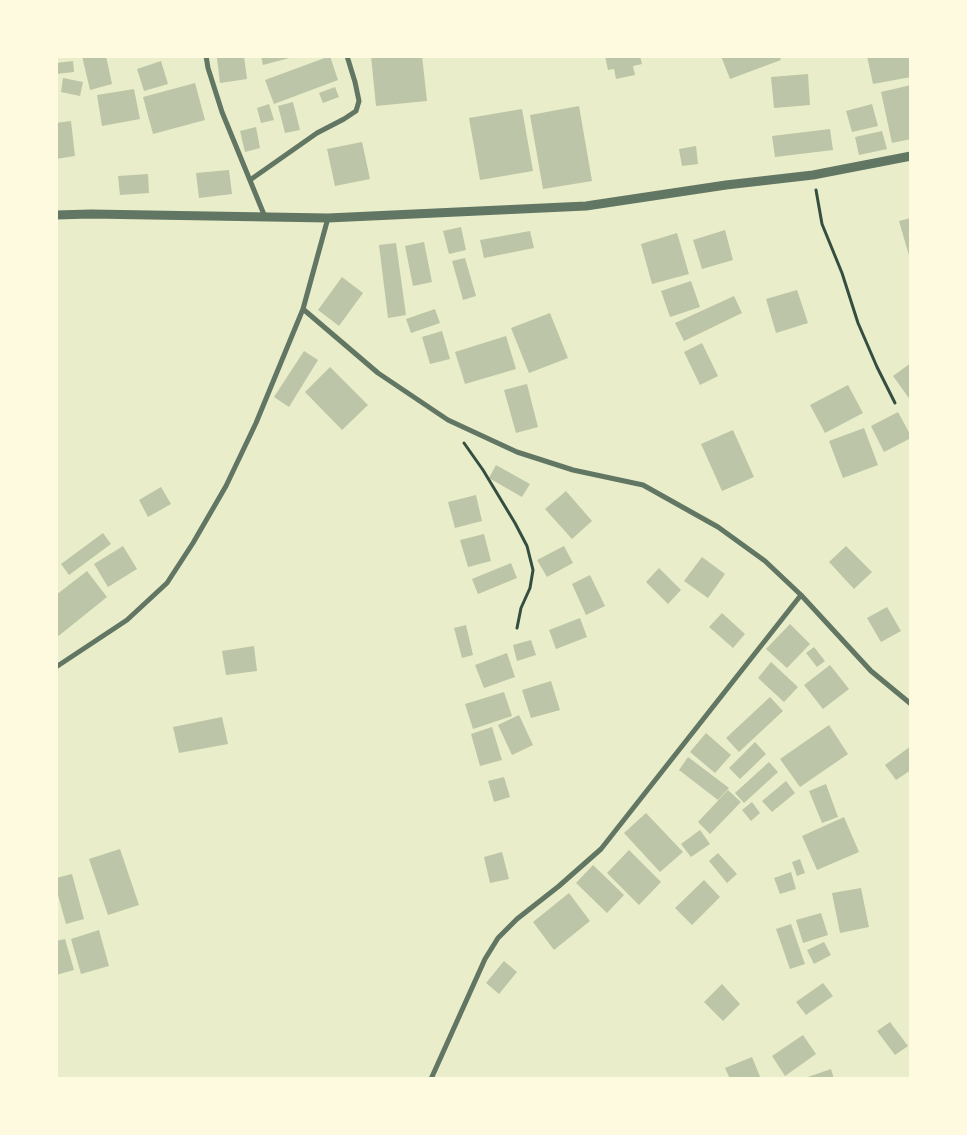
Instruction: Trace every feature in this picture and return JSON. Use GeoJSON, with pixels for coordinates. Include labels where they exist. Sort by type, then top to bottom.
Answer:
{"type":"FeatureCollection","features":[{"type":"Feature","properties":{"kind":"street"},"geometry":{"type":"LineString","coordinates":[[206,56],[222,112],[266,217]]}},
{"type":"Feature","properties":{"kind":"street"},"geometry":{"type":"LineString","coordinates":[[250,180],[317,133],[356,111],[359,100],[356,82],[347,56]]}},
{"type":"Feature","properties":{"kind":"street"},"geometry":{"type":"LineString","coordinates":[[56,215],[328,218],[586,206],[813,174],[911,156]]}},
{"type":"Feature","properties":{"kind":"street"},"geometry":{"type":"LineString","coordinates":[[56,667],[127,620],[168,583],[193,543],[226,486],[304,310],[328,218]]}},
{"type":"Feature","properties":{"kind":"street"},"geometry":{"type":"LineString","coordinates":[[304,310],[378,373],[448,420],[517,452],[573,470],[643,484],[718,527],[765,561],[801,595],[871,671],[911,704]]}},
{"type":"Feature","properties":{"kind":"street"},"geometry":{"type":"LineString","coordinates":[[431,1079],[485,959],[498,938],[517,919],[559,886],[601,849],[801,595]]}},
{"type":"Feature","properties":{"kind":"path"},"geometry":{"type":"LineString","coordinates":[[813,174],[822,224],[842,273],[858,323],[895,402]]}},
{"type":"Feature","properties":{"kind":"path"},"geometry":{"type":"LineString","coordinates":[[448,420],[483,470],[527,546],[533,570],[530,588],[521,608],[517,628]]}},
{"type":"Feature","properties":{"kind":"building"},"geometry":{"type":"Polygon","coordinates":[[[82,56],[106,56],[112,84],[90,90],[82,56]]]}},
{"type":"Feature","properties":{"kind":"building"},"geometry":{"type":"Polygon","coordinates":[[[244,56],[247,79],[220,83],[217,58],[244,56]]]}},
{"type":"Feature","properties":{"kind":"building"},"geometry":{"type":"Polygon","coordinates":[[[261,56],[293,56],[293,57],[263,65],[261,56]]]}},
{"type":"Feature","properties":{"kind":"building"},"geometry":{"type":"Polygon","coordinates":[[[330,56],[338,80],[274,104],[265,80],[330,56]]]}},
{"type":"Feature","properties":{"kind":"building"},"geometry":{"type":"Polygon","coordinates":[[[371,56],[422,56],[427,101],[376,106],[371,56]]]}},
{"type":"Feature","properties":{"kind":"building"},"geometry":{"type":"Polygon","coordinates":[[[605,56],[640,56],[642,64],[633,66],[635,75],[616,79],[614,69],[608,70],[605,56]]]}},
{"type":"Feature","properties":{"kind":"building"},"geometry":{"type":"Polygon","coordinates":[[[721,56],[779,56],[781,60],[730,79],[721,56]]]}},
{"type":"Feature","properties":{"kind":"building"},"geometry":{"type":"Polygon","coordinates":[[[867,56],[911,56],[911,77],[873,84],[867,56]]]}},
{"type":"Feature","properties":{"kind":"building"},"geometry":{"type":"Polygon","coordinates":[[[73,61],[74,72],[56,74],[56,63],[73,61]]]}},
{"type":"Feature","properties":{"kind":"building"},"geometry":{"type":"Polygon","coordinates":[[[161,61],[168,84],[144,91],[137,69],[161,61]]]}},
{"type":"Feature","properties":{"kind":"building"},"geometry":{"type":"Polygon","coordinates":[[[808,74],[810,105],[774,108],[771,77],[808,74]]]}},
{"type":"Feature","properties":{"kind":"building"},"geometry":{"type":"Polygon","coordinates":[[[63,78],[83,82],[80,96],[61,92],[63,78]]]}},
{"type":"Feature","properties":{"kind":"building"},"geometry":{"type":"Polygon","coordinates":[[[195,83],[205,120],[153,134],[143,97],[195,83]]]}},
{"type":"Feature","properties":{"kind":"building"},"geometry":{"type":"Polygon","coordinates":[[[911,85],[911,139],[892,143],[881,92],[911,85]]]}},
{"type":"Feature","properties":{"kind":"building"},"geometry":{"type":"Polygon","coordinates":[[[335,87],[339,97],[323,103],[319,93],[335,87]]]}},
{"type":"Feature","properties":{"kind":"building"},"geometry":{"type":"Polygon","coordinates":[[[134,89],[140,119],[102,126],[97,95],[134,89]]]}},
{"type":"Feature","properties":{"kind":"building"},"geometry":{"type":"Polygon","coordinates":[[[293,102],[300,130],[285,133],[278,106],[293,102]]]}},
{"type":"Feature","properties":{"kind":"building"},"geometry":{"type":"Polygon","coordinates":[[[269,104],[274,120],[261,123],[257,108],[269,104]]]}},
{"type":"Feature","properties":{"kind":"building"},"geometry":{"type":"Polygon","coordinates":[[[872,104],[878,126],[852,132],[846,111],[872,104]]]}},
{"type":"Feature","properties":{"kind":"building"},"geometry":{"type":"Polygon","coordinates":[[[579,106],[592,181],[543,189],[530,115],[579,106]]]}},
{"type":"Feature","properties":{"kind":"building"},"geometry":{"type":"Polygon","coordinates":[[[522,109],[533,171],[480,180],[469,118],[522,109]]]}},
{"type":"Feature","properties":{"kind":"building"},"geometry":{"type":"Polygon","coordinates":[[[71,121],[75,156],[56,159],[56,123],[71,121]]]}},
{"type":"Feature","properties":{"kind":"building"},"geometry":{"type":"Polygon","coordinates":[[[256,127],[260,148],[245,152],[240,131],[256,127]]]}},
{"type":"Feature","properties":{"kind":"building"},"geometry":{"type":"Polygon","coordinates":[[[830,129],[833,150],[775,157],[772,136],[830,129]]]}},
{"type":"Feature","properties":{"kind":"building"},"geometry":{"type":"Polygon","coordinates":[[[882,131],[887,149],[859,155],[855,137],[882,131]]]}},
{"type":"Feature","properties":{"kind":"building"},"geometry":{"type":"Polygon","coordinates":[[[362,142],[370,179],[335,186],[327,149],[362,142]]]}},
{"type":"Feature","properties":{"kind":"building"},"geometry":{"type":"Polygon","coordinates":[[[696,146],[698,164],[682,166],[679,149],[696,146]]]}},
{"type":"Feature","properties":{"kind":"building"},"geometry":{"type":"Polygon","coordinates":[[[229,170],[232,194],[199,198],[196,173],[229,170]]]}},
{"type":"Feature","properties":{"kind":"building"},"geometry":{"type":"Polygon","coordinates":[[[148,174],[149,193],[120,195],[118,176],[148,174]]]}},
{"type":"Feature","properties":{"kind":"building"},"geometry":{"type":"Polygon","coordinates":[[[911,218],[911,259],[910,259],[899,221],[911,218]]]}},
{"type":"Feature","properties":{"kind":"building"},"geometry":{"type":"Polygon","coordinates":[[[461,227],[466,250],[449,254],[443,231],[461,227]]]}},
{"type":"Feature","properties":{"kind":"building"},"geometry":{"type":"Polygon","coordinates":[[[725,230],[733,260],[702,269],[693,240],[725,230]]]}},
{"type":"Feature","properties":{"kind":"building"},"geometry":{"type":"Polygon","coordinates":[[[530,231],[534,248],[484,258],[480,240],[530,231]]]}},
{"type":"Feature","properties":{"kind":"building"},"geometry":{"type":"Polygon","coordinates":[[[677,233],[689,274],[652,284],[641,244],[677,233]]]}},
{"type":"Feature","properties":{"kind":"building"},"geometry":{"type":"Polygon","coordinates":[[[424,242],[432,282],[413,286],[405,246],[424,242]]]}},
{"type":"Feature","properties":{"kind":"building"},"geometry":{"type":"Polygon","coordinates":[[[396,243],[406,315],[388,318],[379,245],[396,243]]]}},
{"type":"Feature","properties":{"kind":"building"},"geometry":{"type":"Polygon","coordinates":[[[465,258],[476,296],[463,300],[452,261],[465,258]]]}},
{"type":"Feature","properties":{"kind":"building"},"geometry":{"type":"Polygon","coordinates":[[[342,277],[363,293],[339,326],[318,310],[342,277]]]}},
{"type":"Feature","properties":{"kind":"building"},"geometry":{"type":"Polygon","coordinates":[[[691,281],[700,307],[670,317],[661,291],[691,281]]]}},
{"type":"Feature","properties":{"kind":"building"},"geometry":{"type":"Polygon","coordinates":[[[797,290],[808,323],[776,333],[766,299],[797,290]]]}},
{"type":"Feature","properties":{"kind":"building"},"geometry":{"type":"Polygon","coordinates":[[[734,296],[742,313],[684,341],[675,323],[734,296]]]}},
{"type":"Feature","properties":{"kind":"building"},"geometry":{"type":"Polygon","coordinates":[[[435,309],[440,323],[411,333],[406,319],[435,309]]]}},
{"type":"Feature","properties":{"kind":"building"},"geometry":{"type":"Polygon","coordinates":[[[550,313],[568,358],[529,373],[511,328],[550,313]]]}},
{"type":"Feature","properties":{"kind":"building"},"geometry":{"type":"Polygon","coordinates":[[[442,331],[450,359],[430,364],[422,337],[442,331]]]}},
{"type":"Feature","properties":{"kind":"building"},"geometry":{"type":"Polygon","coordinates":[[[506,336],[516,369],[465,384],[455,352],[506,336]]]}},
{"type":"Feature","properties":{"kind":"building"},"geometry":{"type":"Polygon","coordinates":[[[702,343],[718,376],[700,385],[684,352],[702,343]]]}},
{"type":"Feature","properties":{"kind":"building"},"geometry":{"type":"Polygon","coordinates":[[[304,351],[318,360],[289,407],[274,397],[304,351]]]}},
{"type":"Feature","properties":{"kind":"building"},"geometry":{"type":"Polygon","coordinates":[[[911,363],[911,401],[893,376],[911,363]]]}},
{"type":"Feature","properties":{"kind":"building"},"geometry":{"type":"Polygon","coordinates":[[[330,367],[368,405],[342,430],[305,392],[330,367]]]}},
{"type":"Feature","properties":{"kind":"building"},"geometry":{"type":"Polygon","coordinates":[[[527,384],[538,427],[516,433],[504,390],[527,384]]]}},
{"type":"Feature","properties":{"kind":"building"},"geometry":{"type":"Polygon","coordinates":[[[848,385],[863,413],[825,433],[810,405],[848,385]]]}},
{"type":"Feature","properties":{"kind":"building"},"geometry":{"type":"Polygon","coordinates":[[[898,412],[911,438],[884,452],[871,426],[898,412]]]}},
{"type":"Feature","properties":{"kind":"building"},"geometry":{"type":"Polygon","coordinates":[[[864,428],[878,465],[843,478],[829,441],[864,428]]]}},
{"type":"Feature","properties":{"kind":"building"},"geometry":{"type":"Polygon","coordinates":[[[733,430],[754,477],[722,491],[701,444],[733,430]]]}},
{"type":"Feature","properties":{"kind":"building"},"geometry":{"type":"Polygon","coordinates":[[[496,465],[530,484],[522,497],[489,478],[496,465]]]}},
{"type":"Feature","properties":{"kind":"building"},"geometry":{"type":"Polygon","coordinates":[[[161,487],[171,504],[148,517],[139,500],[161,487]]]}},
{"type":"Feature","properties":{"kind":"building"},"geometry":{"type":"Polygon","coordinates":[[[566,491],[592,521],[572,539],[545,509],[566,491]]]}},
{"type":"Feature","properties":{"kind":"building"},"geometry":{"type":"Polygon","coordinates":[[[476,495],[482,521],[455,528],[448,502],[476,495]]]}},
{"type":"Feature","properties":{"kind":"building"},"geometry":{"type":"Polygon","coordinates":[[[103,533],[111,544],[69,575],[61,564],[103,533]]]}},
{"type":"Feature","properties":{"kind":"building"},"geometry":{"type":"Polygon","coordinates":[[[484,534],[491,561],[468,567],[460,540],[484,534]]]}},
{"type":"Feature","properties":{"kind":"building"},"geometry":{"type":"Polygon","coordinates":[[[123,546],[137,569],[108,587],[94,564],[123,546]]]}},
{"type":"Feature","properties":{"kind":"building"},"geometry":{"type":"Polygon","coordinates":[[[564,546],[573,563],[547,577],[537,560],[564,546]]]}},
{"type":"Feature","properties":{"kind":"building"},"geometry":{"type":"Polygon","coordinates":[[[846,546],[872,572],[854,589],[829,562],[846,546]]]}},
{"type":"Feature","properties":{"kind":"building"},"geometry":{"type":"Polygon","coordinates":[[[702,557],[725,574],[708,598],[684,581],[702,557]]]}},
{"type":"Feature","properties":{"kind":"building"},"geometry":{"type":"Polygon","coordinates":[[[511,563],[517,578],[478,594],[472,579],[511,563]]]}},
{"type":"Feature","properties":{"kind":"building"},"geometry":{"type":"Polygon","coordinates":[[[659,568],[681,590],[668,604],[646,582],[659,568]]]}},
{"type":"Feature","properties":{"kind":"building"},"geometry":{"type":"Polygon","coordinates":[[[87,571],[107,597],[56,638],[56,595],[87,571]]]}},
{"type":"Feature","properties":{"kind":"building"},"geometry":{"type":"Polygon","coordinates":[[[590,575],[605,606],[586,615],[572,584],[590,575]]]}},
{"type":"Feature","properties":{"kind":"building"},"geometry":{"type":"Polygon","coordinates":[[[887,607],[901,631],[881,642],[867,618],[887,607]]]}},
{"type":"Feature","properties":{"kind":"building"},"geometry":{"type":"Polygon","coordinates":[[[722,613],[745,634],[733,648],[709,627],[722,613]]]}},
{"type":"Feature","properties":{"kind":"building"},"geometry":{"type":"Polygon","coordinates":[[[580,618],[587,637],[556,649],[549,630],[580,618]]]}},
{"type":"Feature","properties":{"kind":"building"},"geometry":{"type":"Polygon","coordinates":[[[790,624],[810,644],[787,668],[766,649],[790,624]]]}},
{"type":"Feature","properties":{"kind":"building"},"geometry":{"type":"Polygon","coordinates":[[[466,625],[473,655],[462,658],[454,628],[466,625]]]}},
{"type":"Feature","properties":{"kind":"building"},"geometry":{"type":"Polygon","coordinates":[[[531,640],[536,655],[517,661],[513,645],[531,640]]]}},
{"type":"Feature","properties":{"kind":"building"},"geometry":{"type":"Polygon","coordinates":[[[254,646],[257,671],[226,675],[222,651],[254,646]]]}},
{"type":"Feature","properties":{"kind":"building"},"geometry":{"type":"Polygon","coordinates":[[[814,647],[825,661],[817,667],[806,653],[814,647]]]}},
{"type":"Feature","properties":{"kind":"building"},"geometry":{"type":"Polygon","coordinates":[[[507,653],[515,677],[484,688],[475,665],[507,653]]]}},
{"type":"Feature","properties":{"kind":"building"},"geometry":{"type":"Polygon","coordinates":[[[771,662],[798,687],[784,702],[758,678],[771,662]]]}},
{"type":"Feature","properties":{"kind":"building"},"geometry":{"type":"Polygon","coordinates":[[[830,665],[849,689],[823,709],[804,685],[830,665]]]}},
{"type":"Feature","properties":{"kind":"building"},"geometry":{"type":"Polygon","coordinates":[[[551,681],[560,710],[531,718],[522,690],[551,681]]]}},
{"type":"Feature","properties":{"kind":"building"},"geometry":{"type":"Polygon","coordinates":[[[504,692],[512,716],[473,729],[465,704],[504,692]]]}},
{"type":"Feature","properties":{"kind":"building"},"geometry":{"type":"Polygon","coordinates":[[[770,697],[783,711],[739,752],[726,738],[770,697]]]}},
{"type":"Feature","properties":{"kind":"building"},"geometry":{"type":"Polygon","coordinates":[[[519,715],[533,745],[512,755],[498,725],[519,715]]]}},
{"type":"Feature","properties":{"kind":"building"},"geometry":{"type":"Polygon","coordinates":[[[222,717],[228,744],[179,753],[173,727],[222,717]]]}},
{"type":"Feature","properties":{"kind":"building"},"geometry":{"type":"Polygon","coordinates":[[[829,725],[848,754],[800,787],[780,759],[829,725]]]}},
{"type":"Feature","properties":{"kind":"building"},"geometry":{"type":"Polygon","coordinates":[[[492,727],[502,760],[480,766],[471,734],[492,727]]]}},
{"type":"Feature","properties":{"kind":"building"},"geometry":{"type":"Polygon","coordinates":[[[706,733],[731,755],[715,773],[690,752],[706,733]]]}},
{"type":"Feature","properties":{"kind":"building"},"geometry":{"type":"Polygon","coordinates":[[[755,742],[766,754],[740,779],[729,768],[755,742]]]}},
{"type":"Feature","properties":{"kind":"building"},"geometry":{"type":"Polygon","coordinates":[[[911,746],[911,770],[896,780],[885,765],[911,746]]]}},
{"type":"Feature","properties":{"kind":"building"},"geometry":{"type":"Polygon","coordinates":[[[688,757],[729,788],[718,800],[679,770],[688,757]]]}},
{"type":"Feature","properties":{"kind":"building"},"geometry":{"type":"Polygon","coordinates":[[[769,762],[778,772],[744,803],[735,793],[769,762]]]}},
{"type":"Feature","properties":{"kind":"building"},"geometry":{"type":"Polygon","coordinates":[[[504,777],[510,797],[494,802],[488,781],[504,777]]]}},
{"type":"Feature","properties":{"kind":"building"},"geometry":{"type":"Polygon","coordinates":[[[786,781],[795,793],[772,812],[762,801],[786,781]]]}},
{"type":"Feature","properties":{"kind":"building"},"geometry":{"type":"Polygon","coordinates":[[[826,784],[838,817],[822,823],[809,791],[826,784]]]}},
{"type":"Feature","properties":{"kind":"building"},"geometry":{"type":"Polygon","coordinates":[[[728,790],[741,802],[710,834],[698,822],[728,790]]]}},
{"type":"Feature","properties":{"kind":"building"},"geometry":{"type":"Polygon","coordinates":[[[752,802],[760,813],[751,821],[742,810],[752,802]]]}},
{"type":"Feature","properties":{"kind":"building"},"geometry":{"type":"Polygon","coordinates":[[[646,813],[683,852],[660,872],[624,833],[646,813]]]}},
{"type":"Feature","properties":{"kind":"building"},"geometry":{"type":"Polygon","coordinates":[[[844,817],[859,852],[817,870],[802,836],[844,817]]]}},
{"type":"Feature","properties":{"kind":"building"},"geometry":{"type":"Polygon","coordinates":[[[700,830],[710,844],[691,857],[681,844],[700,830]]]}},
{"type":"Feature","properties":{"kind":"building"},"geometry":{"type":"Polygon","coordinates":[[[120,849],[139,905],[108,915],[89,859],[120,849]]]}},
{"type":"Feature","properties":{"kind":"building"},"geometry":{"type":"Polygon","coordinates":[[[629,850],[661,882],[639,905],[607,873],[629,850]]]}},
{"type":"Feature","properties":{"kind":"building"},"geometry":{"type":"Polygon","coordinates":[[[502,852],[509,879],[490,883],[484,857],[502,852]]]}},
{"type":"Feature","properties":{"kind":"building"},"geometry":{"type":"Polygon","coordinates":[[[718,853],[737,874],[727,883],[709,861],[718,853]]]}},
{"type":"Feature","properties":{"kind":"building"},"geometry":{"type":"Polygon","coordinates":[[[800,859],[805,873],[797,876],[792,862],[800,859]]]}},
{"type":"Feature","properties":{"kind":"building"},"geometry":{"type":"Polygon","coordinates":[[[593,865],[624,895],[607,913],[576,883],[593,865]]]}},
{"type":"Feature","properties":{"kind":"building"},"geometry":{"type":"Polygon","coordinates":[[[791,872],[796,889],[780,894],[774,878],[791,872]]]}},
{"type":"Feature","properties":{"kind":"building"},"geometry":{"type":"Polygon","coordinates":[[[72,874],[84,919],[66,924],[56,888],[56,878],[72,874]]]}},
{"type":"Feature","properties":{"kind":"building"},"geometry":{"type":"Polygon","coordinates":[[[704,880],[720,897],[692,925],[675,908],[704,880]]]}},
{"type":"Feature","properties":{"kind":"building"},"geometry":{"type":"Polygon","coordinates":[[[861,888],[869,927],[840,933],[832,893],[861,888]]]}},
{"type":"Feature","properties":{"kind":"building"},"geometry":{"type":"Polygon","coordinates":[[[569,893],[590,921],[554,950],[533,922],[569,893]]]}},
{"type":"Feature","properties":{"kind":"building"},"geometry":{"type":"Polygon","coordinates":[[[821,913],[828,935],[803,943],[796,920],[821,913]]]}},
{"type":"Feature","properties":{"kind":"building"},"geometry":{"type":"Polygon","coordinates":[[[791,924],[805,964],[790,969],[776,929],[791,924]]]}},
{"type":"Feature","properties":{"kind":"building"},"geometry":{"type":"Polygon","coordinates":[[[99,930],[109,966],[81,974],[71,939],[99,930]]]}},
{"type":"Feature","properties":{"kind":"building"},"geometry":{"type":"Polygon","coordinates":[[[65,939],[74,970],[56,975],[56,941],[65,939]]]}},
{"type":"Feature","properties":{"kind":"building"},"geometry":{"type":"Polygon","coordinates":[[[824,942],[831,955],[814,964],[807,950],[824,942]]]}},
{"type":"Feature","properties":{"kind":"building"},"geometry":{"type":"Polygon","coordinates":[[[504,961],[517,972],[499,994],[486,983],[504,961]]]}},
{"type":"Feature","properties":{"kind":"building"},"geometry":{"type":"Polygon","coordinates":[[[823,983],[833,996],[806,1015],[796,1002],[823,983]]]}},
{"type":"Feature","properties":{"kind":"building"},"geometry":{"type":"Polygon","coordinates":[[[722,984],[740,1004],[723,1021],[704,1002],[722,984]]]}},
{"type":"Feature","properties":{"kind":"building"},"geometry":{"type":"Polygon","coordinates":[[[890,1022],[908,1046],[895,1055],[877,1031],[890,1022]]]}},
{"type":"Feature","properties":{"kind":"building"},"geometry":{"type":"Polygon","coordinates":[[[803,1035],[816,1054],[785,1076],[772,1056],[803,1035]]]}},
{"type":"Feature","properties":{"kind":"building"},"geometry":{"type":"Polygon","coordinates":[[[752,1057],[761,1079],[730,1079],[725,1068],[752,1057]]]}},
{"type":"Feature","properties":{"kind":"building"},"geometry":{"type":"Polygon","coordinates":[[[831,1069],[834,1079],[805,1079],[805,1078],[831,1069]]]}}]}
